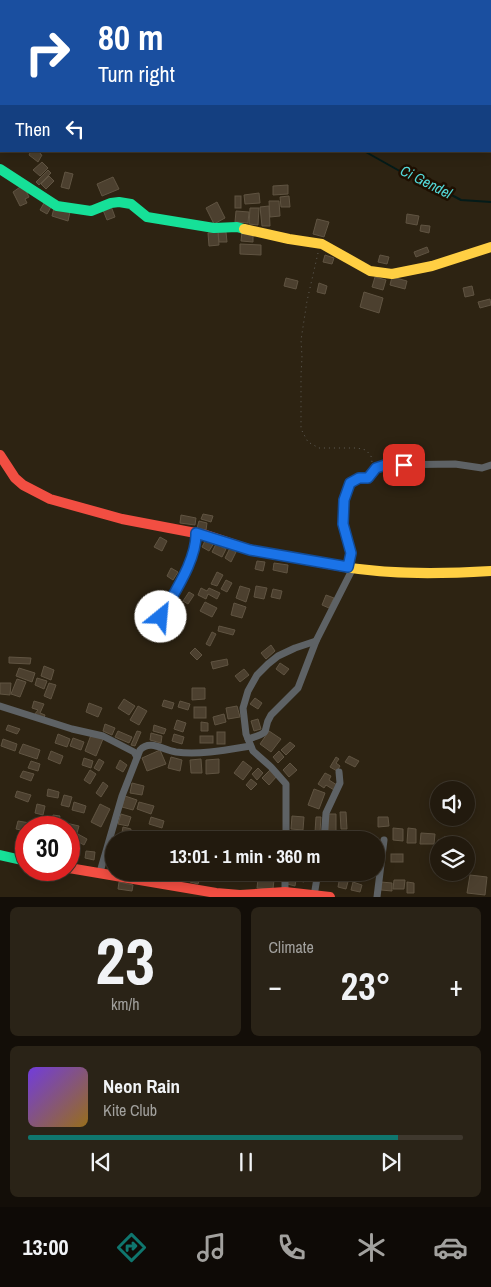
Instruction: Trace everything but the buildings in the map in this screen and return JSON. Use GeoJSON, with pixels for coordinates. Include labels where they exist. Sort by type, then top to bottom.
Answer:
{"type":"FeatureCollection","features":[{"type":"Feature","properties":{"kind":"street"},"geometry":{"type":"LineString","coordinates":[[0,169],[57,206],[91,210],[111,203],[131,204],[147,217],[214,228],[237,227],[322,244],[370,271],[392,274],[432,266],[491,247]]}},
{"type":"Feature","properties":{"kind":"street"},"geometry":{"type":"LineString","coordinates":[[0,456],[15,478],[23,485],[50,499],[122,519],[196,533],[250,550],[351,568],[440,574],[491,570]]}},
{"type":"Feature","properties":{"kind":"street"},"geometry":{"type":"LineString","coordinates":[[100,872],[122,796],[140,750],[146,744],[175,752],[203,753],[249,742],[267,730],[268,719],[298,688],[316,641],[351,568],[351,553],[343,524],[344,500],[350,483],[359,478],[368,478],[376,468],[385,465],[455,464],[482,468],[491,465]]}},
{"type":"Feature","properties":{"kind":"street"},"geometry":{"type":"LineString","coordinates":[[161,617],[190,560],[195,546],[196,533]]}},
{"type":"Feature","properties":{"kind":"street"},"geometry":{"type":"LineString","coordinates":[[286,831],[286,784],[253,751],[249,742],[243,708],[248,691],[257,675],[278,656],[316,641]]}},
{"type":"Feature","properties":{"kind":"street"},"geometry":{"type":"LineString","coordinates":[[0,706],[103,736],[134,752],[137,757]]}},
{"type":"Feature","properties":{"kind":"street"},"geometry":{"type":"LineString","coordinates":[[325,831],[326,813],[340,782],[339,772]]}},
{"type":"Feature","properties":{"kind":"street"},"geometry":{"type":"LineString","coordinates":[[0,854],[15,857]]}},
{"type":"Feature","properties":{"kind":"street"},"geometry":{"type":"LineString","coordinates":[[80,869],[216,893],[285,892],[330,897]]}},
{"type":"Feature","properties":{"kind":"street"},"geometry":{"type":"LineString","coordinates":[[285,881],[285,892]]}},
{"type":"Feature","properties":{"kind":"street"},"geometry":{"type":"LineString","coordinates":[[314,896],[316,881]]}},
{"type":"Feature","properties":{"kind":"street"},"geometry":{"type":"LineString","coordinates":[[377,897],[379,881]]}},
{"type":"Feature","properties":{"kind":"path"},"geometry":{"type":"LineString","coordinates":[[319,244],[301,340],[301,429],[308,442],[319,448],[357,448],[366,450],[371,456],[372,462]]}},
{"type":"Feature","properties":{"kind":"waterway","name":"Ci Gendel"},"geometry":{"type":"LineString","coordinates":[[366,152],[405,174],[423,180],[461,200],[491,202]]}},
{"type":"Feature","properties":{"kind":"traffic: fast"},"geometry":{"type":"LineString","coordinates":[[0,169],[57,206],[91,211],[119,202],[131,204],[147,217],[214,228],[237,227],[244,229]]}},
{"type":"Feature","properties":{"kind":"traffic: fast"},"geometry":{"type":"LineString","coordinates":[[0,855],[15,858]]}},
{"type":"Feature","properties":{"kind":"traffic: slow"},"geometry":{"type":"LineString","coordinates":[[244,229],[322,244],[370,271],[392,274],[432,266],[491,247]]}},
{"type":"Feature","properties":{"kind":"traffic: slow"},"geometry":{"type":"LineString","coordinates":[[345,567],[363,570],[418,573],[491,571]]}},
{"type":"Feature","properties":{"kind":"traffic: jam"},"geometry":{"type":"LineString","coordinates":[[0,455],[15,478],[23,485],[50,499],[122,519],[206,535],[251,550],[345,567]]}},
{"type":"Feature","properties":{"kind":"traffic: jam"},"geometry":{"type":"LineString","coordinates":[[80,870],[216,893],[240,895],[285,892],[330,897]]}},
{"type":"Feature","properties":{"kind":"route"},"geometry":{"type":"LineString","coordinates":[[161,617],[190,560],[195,546],[196,533],[250,550],[348,567],[351,553],[345,537],[343,524],[344,500],[350,483],[359,478],[368,478],[376,468],[385,465],[404,465]]}}]}
